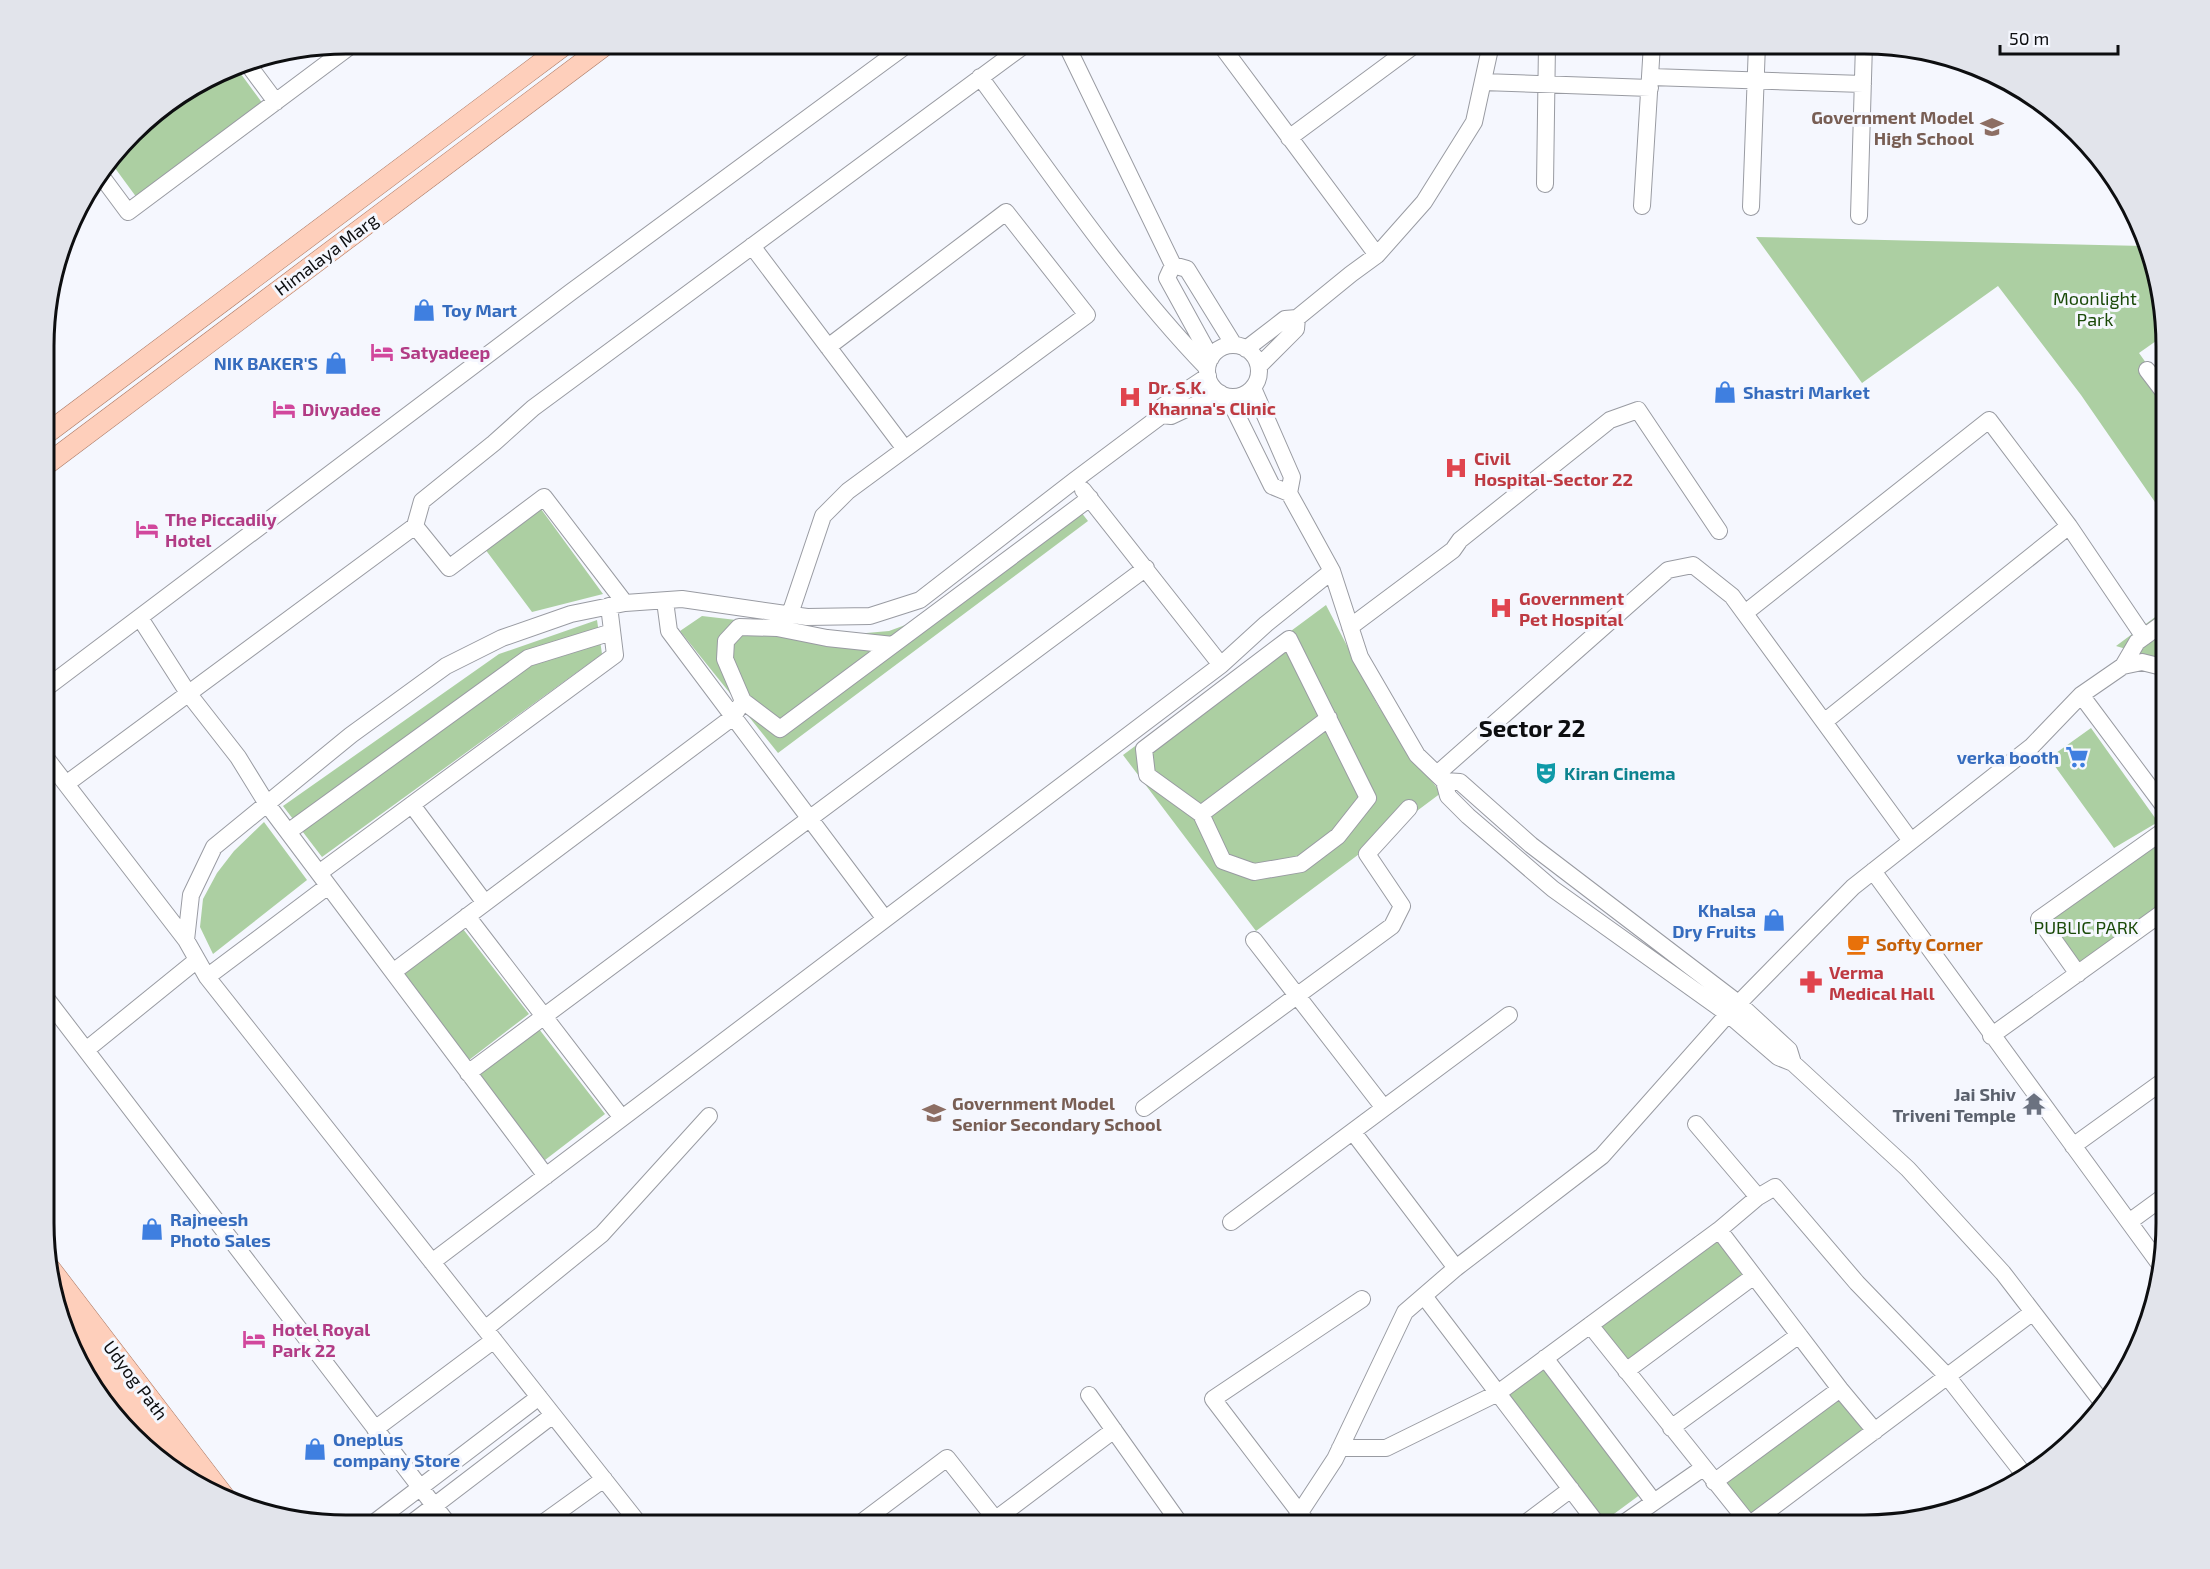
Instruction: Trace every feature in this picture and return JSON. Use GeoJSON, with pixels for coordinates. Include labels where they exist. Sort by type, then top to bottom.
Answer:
{"type":"FeatureCollection","features":[{"type":"Feature","properties":{"kind":"main road","name":"Himalaya Marg"},"geometry":{"type":"LineString","coordinates":[[54,428],[553,54]]}},
{"type":"Feature","properties":{"kind":"main road","name":"Himalaya Marg"},"geometry":{"type":"LineString","coordinates":[[54,459],[594,54]]}},
{"type":"Feature","properties":{"kind":"main road","name":"Udyog Path"},"geometry":{"type":"LineString","coordinates":[[60,1281],[215,1484]]}},
{"type":"Feature","properties":{"kind":"main road","name":"Udyog Path"},"geometry":{"type":"LineString","coordinates":[[74,1330],[172,1458]]}},
{"type":"Feature","properties":{"kind":"street"},"geometry":{"type":"LineString","coordinates":[[54,682],[561,299],[894,54]]}},
{"type":"Feature","properties":{"kind":"street"},"geometry":{"type":"LineString","coordinates":[[66,784],[415,526],[422,501],[533,408],[1012,54]]}},
{"type":"Feature","properties":{"kind":"street"},"geometry":{"type":"LineString","coordinates":[[186,940],[191,895],[214,847],[351,735],[446,666],[502,638],[571,614],[617,605],[682,599],[807,617],[870,616],[920,600],[1162,415],[1172,416],[1224,395],[1242,396],[1254,388],[1259,374],[1257,359],[1240,347],[1187,269],[1173,265],[1071,54]]}},
{"type":"Feature","properties":{"kind":"street"},"geometry":{"type":"LineString","coordinates":[[1227,54],[1377,255]]}},
{"type":"Feature","properties":{"kind":"street"},"geometry":{"type":"LineString","coordinates":[[1289,138],[1402,54]]}},
{"type":"Feature","properties":{"kind":"street"},"geometry":{"type":"LineString","coordinates":[[1162,415],[1163,406],[1209,367],[1217,351],[1240,347],[1285,319],[1297,318],[1377,255],[1424,202],[1474,122],[1489,54]]}},
{"type":"Feature","properties":{"kind":"street"},"geometry":{"type":"LineString","coordinates":[[1545,184],[1547,54]]}},
{"type":"Feature","properties":{"kind":"street"},"geometry":{"type":"LineString","coordinates":[[1642,206],[1651,54]]}},
{"type":"Feature","properties":{"kind":"street"},"geometry":{"type":"LineString","coordinates":[[1751,207],[1756,54]]}},
{"type":"Feature","properties":{"kind":"street"},"geometry":{"type":"LineString","coordinates":[[1859,216],[1864,54]]}},
{"type":"Feature","properties":{"kind":"street"},"geometry":{"type":"LineString","coordinates":[[105,181],[128,212],[276,102],[329,55]]}},
{"type":"Feature","properties":{"kind":"street"},"geometry":{"type":"LineString","coordinates":[[252,70],[276,102]]}},
{"type":"Feature","properties":{"kind":"street"},"geometry":{"type":"LineString","coordinates":[[980,77],[1145,297],[1183,343],[1209,367]]}},
{"type":"Feature","properties":{"kind":"street"},"geometry":{"type":"LineString","coordinates":[[1483,82],[1547,84],[1755,80],[1863,84]]}},
{"type":"Feature","properties":{"kind":"street"},"geometry":{"type":"LineString","coordinates":[[790,614],[823,516],[848,491],[1086,315],[1006,212],[828,347]]}},
{"type":"Feature","properties":{"kind":"street"},"geometry":{"type":"LineString","coordinates":[[752,246],[905,449]]}},
{"type":"Feature","properties":{"kind":"street"},"geometry":{"type":"LineString","coordinates":[[1173,265],[1167,278],[1209,367],[1215,389],[1224,395],[1272,486],[1289,493],[1332,571],[1360,657],[1417,755],[1441,778],[1460,782],[1531,845],[1733,1009],[1789,1050],[1793,1063],[1908,1169],[2003,1273],[2098,1397]]}},
{"type":"Feature","properties":{"kind":"street"},"geometry":{"type":"LineString","coordinates":[[1259,366],[1296,329],[1297,318]]}},
{"type":"Feature","properties":{"kind":"street"},"geometry":{"type":"LineString","coordinates":[[2147,370],[2156,382]]}},
{"type":"Feature","properties":{"kind":"street"},"geometry":{"type":"LineString","coordinates":[[1254,388],[1292,477],[1289,493]]}},
{"type":"Feature","properties":{"kind":"street"},"geometry":{"type":"LineString","coordinates":[[1350,627],[1453,550],[1460,540],[1611,420],[1638,410],[1719,531]]}},
{"type":"Feature","properties":{"kind":"street"},"geometry":{"type":"LineString","coordinates":[[1744,613],[1989,420],[2069,526],[2144,637]]}},
{"type":"Feature","properties":{"kind":"street"},"geometry":{"type":"LineString","coordinates":[[1075,480],[1221,665]]}},
{"type":"Feature","properties":{"kind":"street"},"geometry":{"type":"LineString","coordinates":[[207,977],[412,805],[615,655],[612,632],[617,605],[544,497],[448,568],[415,526]]}},
{"type":"Feature","properties":{"kind":"street"},"geometry":{"type":"LineString","coordinates":[[893,645],[827,638],[777,628],[739,627],[726,641],[724,659],[743,701],[780,729],[893,645],[1090,498]]}},
{"type":"Feature","properties":{"kind":"street"},"geometry":{"type":"LineString","coordinates":[[1824,722],[2069,526]]}},
{"type":"Feature","properties":{"kind":"street"},"geometry":{"type":"LineString","coordinates":[[1441,778],[1668,570],[1693,565],[1732,596],[1911,841]]}},
{"type":"Feature","properties":{"kind":"street"},"geometry":{"type":"LineString","coordinates":[[468,1073],[1146,568]]}},
{"type":"Feature","properties":{"kind":"street"},"geometry":{"type":"LineString","coordinates":[[432,1262],[1221,665],[1266,624],[1332,571]]}},
{"type":"Feature","properties":{"kind":"street"},"geometry":{"type":"LineString","coordinates":[[664,601],[669,631],[885,919]]}},
{"type":"Feature","properties":{"kind":"street"},"geometry":{"type":"LineString","coordinates":[[140,618],[188,693],[238,757],[267,804],[546,1176]]}},
{"type":"Feature","properties":{"kind":"street"},"geometry":{"type":"LineString","coordinates":[[2123,666],[2133,647],[2156,628]]}},
{"type":"Feature","properties":{"kind":"street"},"geometry":{"type":"LineString","coordinates":[[288,832],[528,658],[612,632]]}},
{"type":"Feature","properties":{"kind":"street"},"geometry":{"type":"LineString","coordinates":[[1289,639],[1368,798],[1338,836],[1301,864],[1254,872],[1223,861],[1211,831],[1201,814],[1148,775],[1144,749],[1289,639]]}},
{"type":"Feature","properties":{"kind":"street"},"geometry":{"type":"LineString","coordinates":[[1302,1515],[1341,1448],[1405,1312],[1456,1268],[1602,1156],[1733,1009],[1853,887],[2032,746],[2081,695],[2123,666],[2142,662],[2156,666]]}},
{"type":"Feature","properties":{"kind":"street"},"geometry":{"type":"LineString","coordinates":[[2081,695],[2156,796]]}},
{"type":"Feature","properties":{"kind":"street"},"geometry":{"type":"LineString","coordinates":[[393,972],[733,717],[743,701]]}},
{"type":"Feature","properties":{"kind":"street"},"geometry":{"type":"LineString","coordinates":[[1201,814],[1329,718]]}},
{"type":"Feature","properties":{"kind":"street"},"geometry":{"type":"LineString","coordinates":[[54,768],[186,940],[207,977],[632,1515]]}},
{"type":"Feature","properties":{"kind":"street"},"geometry":{"type":"LineString","coordinates":[[412,805],[485,903]]}},
{"type":"Feature","properties":{"kind":"street"},"geometry":{"type":"LineString","coordinates":[[1144,1108],[1392,926],[1402,906],[1367,854],[1409,808]]}},
{"type":"Feature","properties":{"kind":"street"},"geometry":{"type":"LineString","coordinates":[[2078,974],[2039,919],[2156,836]]}},
{"type":"Feature","properties":{"kind":"street"},"geometry":{"type":"LineString","coordinates":[[1873,871],[2154,1257]]}},
{"type":"Feature","properties":{"kind":"street"},"geometry":{"type":"LineString","coordinates":[[467,916],[622,1118]]}},
{"type":"Feature","properties":{"kind":"street"},"geometry":{"type":"LineString","coordinates":[[1991,1036],[2156,917]]}},
{"type":"Feature","properties":{"kind":"street"},"geometry":{"type":"LineString","coordinates":[[1254,940],[1384,1108]]}},
{"type":"Feature","properties":{"kind":"street"},"geometry":{"type":"LineString","coordinates":[[86,1050],[197,960]]}},
{"type":"Feature","properties":{"kind":"street"},"geometry":{"type":"LineString","coordinates":[[54,1008],[442,1515]]}},
{"type":"Feature","properties":{"kind":"street"},"geometry":{"type":"LineString","coordinates":[[1231,1221],[1509,1016]]}},
{"type":"Feature","properties":{"kind":"street"},"geometry":{"type":"LineString","coordinates":[[2073,1146],[2156,1086]]}},
{"type":"Feature","properties":{"kind":"street"},"geometry":{"type":"LineString","coordinates":[[375,1429],[490,1335],[602,1234],[710,1116]]}},
{"type":"Feature","properties":{"kind":"street"},"geometry":{"type":"LineString","coordinates":[[1696,1124],[1758,1197]]}},
{"type":"Feature","properties":{"kind":"street"},"geometry":{"type":"LineString","coordinates":[[1353,1132],[1456,1268]]}},
{"type":"Feature","properties":{"kind":"street"},"geometry":{"type":"LineString","coordinates":[[1341,1448],[1386,1448],[1497,1393],[1719,1230],[1758,1197],[1775,1187],[1857,1283],[1947,1376],[2020,1470]]}},
{"type":"Feature","properties":{"kind":"street"},"geometry":{"type":"LineString","coordinates":[[2128,1222],[2156,1202]]}},
{"type":"Feature","properties":{"kind":"street"},"geometry":{"type":"LineString","coordinates":[[1719,1230],[1840,1389],[1875,1431]]}},
{"type":"Feature","properties":{"kind":"street"},"geometry":{"type":"LineString","coordinates":[[1626,1371],[1754,1276]]}},
{"type":"Feature","properties":{"kind":"street"},"geometry":{"type":"LineString","coordinates":[[1424,1296],[1590,1515]]}},
{"type":"Feature","properties":{"kind":"street"},"geometry":{"type":"LineString","coordinates":[[1295,1515],[1213,1399],[1362,1299]]}},
{"type":"Feature","properties":{"kind":"street"},"geometry":{"type":"LineString","coordinates":[[1762,1515],[2033,1312]]}},
{"type":"Feature","properties":{"kind":"street"},"geometry":{"type":"LineString","coordinates":[[1590,1325],[1741,1515]]}},
{"type":"Feature","properties":{"kind":"street"},"geometry":{"type":"LineString","coordinates":[[1671,1428],[1799,1335]]}},
{"type":"Feature","properties":{"kind":"street"},"geometry":{"type":"LineString","coordinates":[[1545,1358],[1654,1502]]}},
{"type":"Feature","properties":{"kind":"street"},"geometry":{"type":"LineString","coordinates":[[1714,1482],[1840,1389]]}},
{"type":"Feature","properties":{"kind":"street"},"geometry":{"type":"LineString","coordinates":[[1089,1395],[1173,1515]]}},
{"type":"Feature","properties":{"kind":"street"},"geometry":{"type":"LineString","coordinates":[[384,1515],[539,1397]]}},
{"type":"Feature","properties":{"kind":"street"},"geometry":{"type":"LineString","coordinates":[[422,1515],[553,1415]]}},
{"type":"Feature","properties":{"kind":"street"},"geometry":{"type":"LineString","coordinates":[[1007,1515],[1114,1430]]}},
{"type":"Feature","properties":{"kind":"street"},"geometry":{"type":"LineString","coordinates":[[871,1515],[947,1458],[992,1515]]}},
{"type":"Feature","properties":{"kind":"street"},"geometry":{"type":"LineString","coordinates":[[1635,1515],[1703,1468]]}},
{"type":"Feature","properties":{"kind":"street"},"geometry":{"type":"LineString","coordinates":[[554,1515],[604,1479]]}},
{"type":"Feature","properties":{"kind":"street"},"geometry":{"type":"LineString","coordinates":[[1537,1515],[1571,1489]]}},
{"type":"Feature","properties":{"kind":"green space"},"geometry":{"type":"Polygon","coordinates":[[[241,74],[263,104],[137,198],[115,167],[168,114],[200,93],[241,74]]]}},
{"type":"Feature","properties":{"kind":"green space","name":"Moonlight Park"},"geometry":{"type":"Polygon","coordinates":[[[1756,237],[2138,246],[2154,308],[2156,341],[2139,353],[2156,377],[2156,504],[2081,395],[1998,286],[1862,383],[1756,237]]]}},
{"type":"Feature","properties":{"kind":"green space"},"geometry":{"type":"Polygon","coordinates":[[[1077,507],[1088,521],[778,753],[680,631],[702,616],[855,634],[889,631],[919,620],[1077,507]]]}},
{"type":"Feature","properties":{"kind":"green space"},"geometry":{"type":"Polygon","coordinates":[[[541,509],[603,594],[532,612],[485,549],[541,509]]]}},
{"type":"Feature","properties":{"kind":"green space"},"geometry":{"type":"Polygon","coordinates":[[[1326,605],[1377,704],[1441,793],[1256,931],[1123,755],[1326,605]]]}},
{"type":"Feature","properties":{"kind":"green space"},"geometry":{"type":"Polygon","coordinates":[[[2156,616],[2156,658],[2116,646],[2156,616]]]}},
{"type":"Feature","properties":{"kind":"green space"},"geometry":{"type":"Polygon","coordinates":[[[597,620],[602,654],[322,857],[283,806],[499,654],[597,620]]]}},
{"type":"Feature","properties":{"kind":"green space"},"geometry":{"type":"Polygon","coordinates":[[[2091,728],[2156,819],[2156,823],[2114,848],[2049,758],[2091,728]]]}},
{"type":"Feature","properties":{"kind":"green space"},"geometry":{"type":"Polygon","coordinates":[[[264,822],[307,880],[213,954],[200,927],[203,899],[217,873],[234,851],[264,822]]]}},
{"type":"Feature","properties":{"kind":"green space","name":"PUBLIC PARK"},"geometry":{"type":"Polygon","coordinates":[[[2156,836],[2156,917],[2078,974],[2039,919],[2156,836]]]}},
{"type":"Feature","properties":{"kind":"green space"},"geometry":{"type":"Polygon","coordinates":[[[463,929],[529,1014],[469,1060],[403,975],[463,929]]]}},
{"type":"Feature","properties":{"kind":"green space"},"geometry":{"type":"Polygon","coordinates":[[[539,1029],[605,1114],[545,1160],[479,1075],[539,1029]]]}},
{"type":"Feature","properties":{"kind":"green space"},"geometry":{"type":"Polygon","coordinates":[[[1718,1237],[1747,1275],[1627,1363],[1599,1325],[1718,1237]]]}},
{"type":"Feature","properties":{"kind":"green space"},"geometry":{"type":"Polygon","coordinates":[[[1543,1364],[1641,1494],[1612,1515],[1598,1515],[1505,1392],[1543,1364]]]}},
{"type":"Feature","properties":{"kind":"green space"},"geometry":{"type":"Polygon","coordinates":[[[1839,1396],[1871,1439],[1768,1515],[1747,1515],[1722,1483],[1839,1396]]]}},
{"type":"Feature","properties":{"kind":"place","name":"Government Model High School"},"geometry":{"type":"Point","coordinates":[1992,127]}},
{"type":"Feature","properties":{"kind":"place","name":"Toy Mart"},"geometry":{"type":"Point","coordinates":[424,310]}},
{"type":"Feature","properties":{"kind":"place","name":"Satyadeep"},"geometry":{"type":"Point","coordinates":[382,352]}},
{"type":"Feature","properties":{"kind":"place","name":"NIK BAKER'S"},"geometry":{"type":"Point","coordinates":[336,363]}},
{"type":"Feature","properties":{"kind":"place","name":"Shastri Market"},"geometry":{"type":"Point","coordinates":[1725,392]}},
{"type":"Feature","properties":{"kind":"place","name":"Dr. S.K. Khanna's Clinic"},"geometry":{"type":"Point","coordinates":[1130,397]}},
{"type":"Feature","properties":{"kind":"place","name":"Divyadee"},"geometry":{"type":"Point","coordinates":[284,409]}},
{"type":"Feature","properties":{"kind":"place","name":"Civil Hospital-Sector 22"},"geometry":{"type":"Point","coordinates":[1456,468]}},
{"type":"Feature","properties":{"kind":"place","name":"The Piccadily Hotel"},"geometry":{"type":"Point","coordinates":[147,529]}},
{"type":"Feature","properties":{"kind":"place","name":"Government Pet Hospital"},"geometry":{"type":"Point","coordinates":[1501,608]}},
{"type":"Feature","properties":{"kind":"place","name":"verka booth"},"geometry":{"type":"Point","coordinates":[2077,757]}},
{"type":"Feature","properties":{"kind":"place","name":"Kiran Cinema"},"geometry":{"type":"Point","coordinates":[1546,773]}},
{"type":"Feature","properties":{"kind":"place","name":"Khalsa Dry Fruits"},"geometry":{"type":"Point","coordinates":[1774,920]}},
{"type":"Feature","properties":{"kind":"place","name":"Softy Corner"},"geometry":{"type":"Point","coordinates":[1858,944]}},
{"type":"Feature","properties":{"kind":"place","name":"Verma Medical Hall"},"geometry":{"type":"Point","coordinates":[1811,982]}},
{"type":"Feature","properties":{"kind":"place","name":"Jai Shiv Triveni Temple"},"geometry":{"type":"Point","coordinates":[2034,1104]}},
{"type":"Feature","properties":{"kind":"place","name":"Government Model Senior Secondary School"},"geometry":{"type":"Point","coordinates":[934,1113]}},
{"type":"Feature","properties":{"kind":"place","name":"Rajneesh Photo Sales"},"geometry":{"type":"Point","coordinates":[152,1229]}},
{"type":"Feature","properties":{"kind":"place","name":"Hotel Royal Park 22"},"geometry":{"type":"Point","coordinates":[254,1339]}},
{"type":"Feature","properties":{"kind":"place","name":"Oneplus company Store"},"geometry":{"type":"Point","coordinates":[315,1449]}},
{"type":"Feature","properties":{"kind":"district","name":"Sector 22"},"geometry":{"type":"Point","coordinates":[1532,727]}}]}
